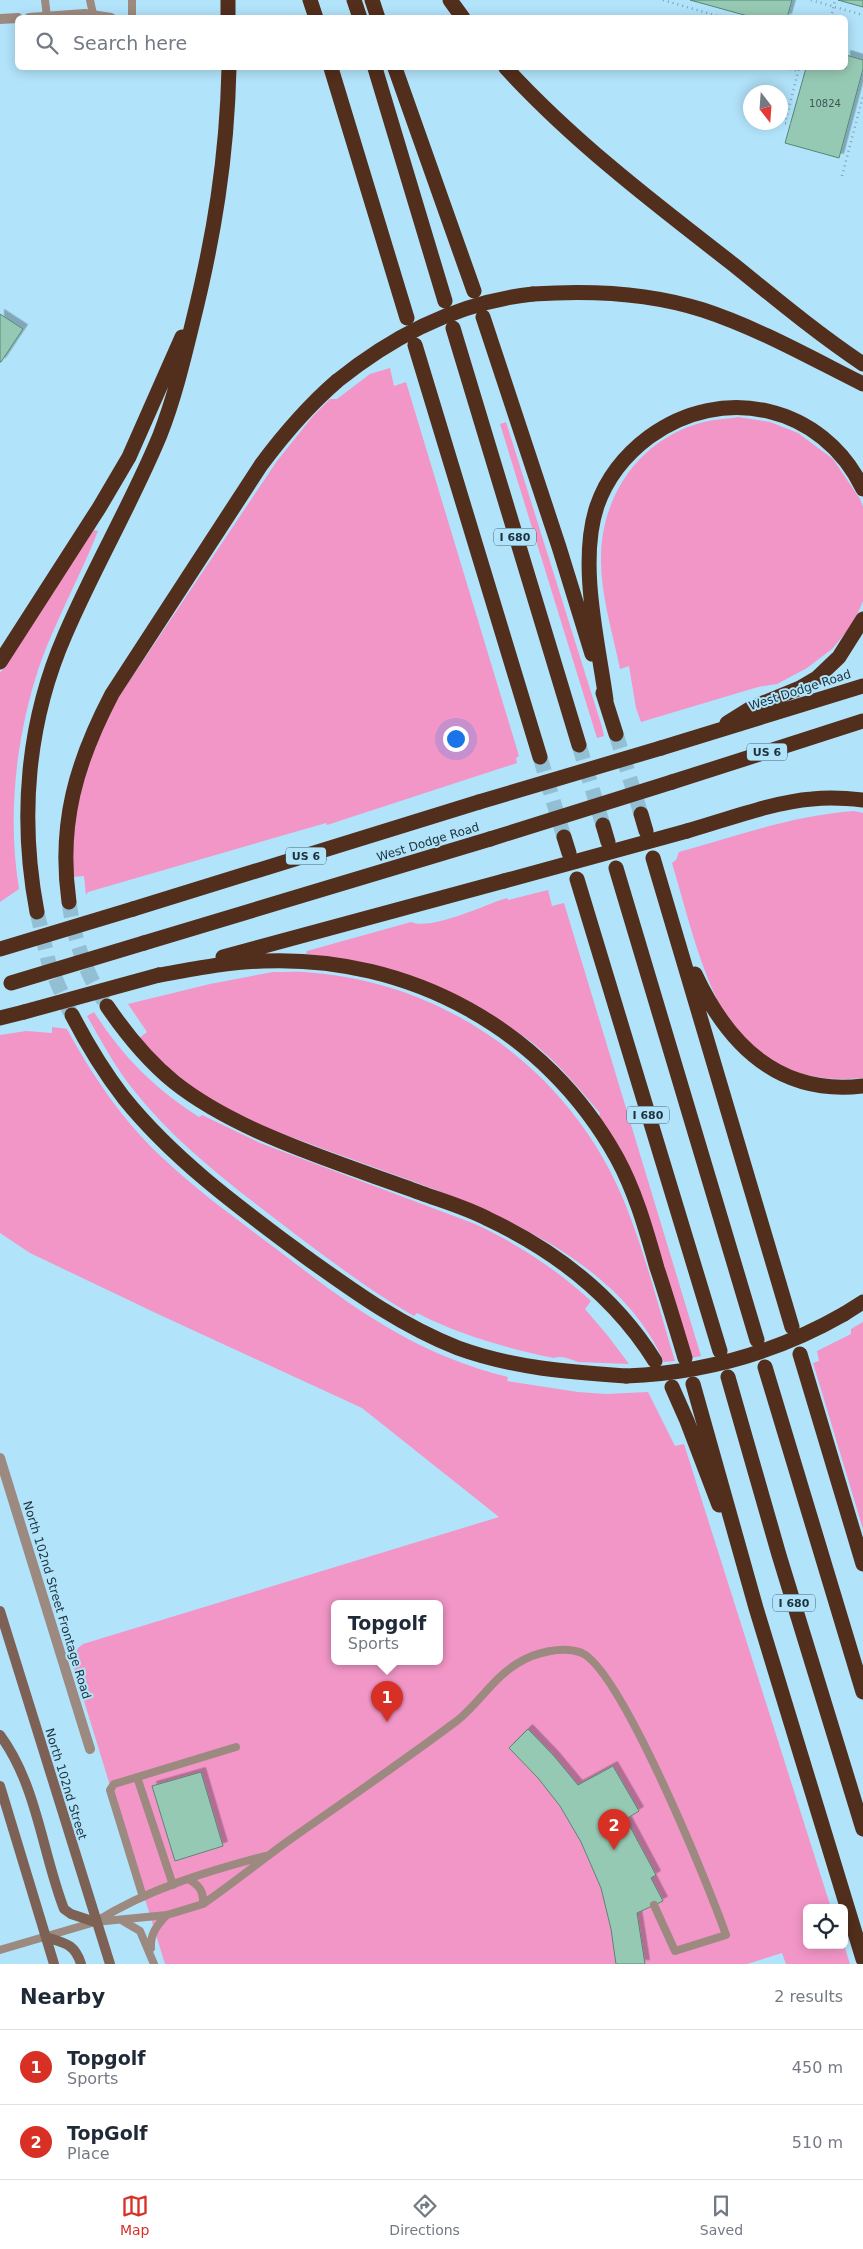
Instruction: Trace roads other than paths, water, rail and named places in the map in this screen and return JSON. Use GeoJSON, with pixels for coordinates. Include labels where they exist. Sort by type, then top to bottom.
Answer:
{"type":"FeatureCollection","features":[{"type":"Feature","properties":{"kind":"highway"},"geometry":{"type":"LineString","coordinates":[[228,0],[228,15]]}},
{"type":"Feature","properties":{"kind":"highway"},"geometry":{"type":"LineString","coordinates":[[310,0],[315,15]]}},
{"type":"Feature","properties":{"kind":"highway"},"geometry":{"type":"LineString","coordinates":[[354,0],[359,15]]}},
{"type":"Feature","properties":{"kind":"highway"},"geometry":{"type":"LineString","coordinates":[[372,0],[377,15]]}},
{"type":"Feature","properties":{"kind":"highway"},"geometry":{"type":"LineString","coordinates":[[450,0],[461,15]]}},
{"type":"Feature","properties":{"kind":"highway"},"geometry":{"type":"LineString","coordinates":[[37,912],[28,841],[28,783],[33,742],[45,689],[65,634],[160,436],[176,390],[200,296],[220,193],[227,132],[229,70]]}},
{"type":"Feature","properties":{"kind":"highway"},"geometry":{"type":"LineString","coordinates":[[332,70],[407,318]]}},
{"type":"Feature","properties":{"kind":"highway"},"geometry":{"type":"LineString","coordinates":[[376,70],[445,301]]}},
{"type":"Feature","properties":{"kind":"highway"},"geometry":{"type":"LineString","coordinates":[[397,70],[474,291]]}},
{"type":"Feature","properties":{"kind":"highway"},"geometry":{"type":"LineString","coordinates":[[508,70],[536,101],[638,191],[821,335],[863,364]]}},
{"type":"Feature","properties":{"kind":"highway"},"geometry":{"type":"LineString","coordinates":[[69,902],[65,846],[69,810],[78,771],[101,716],[118,686],[261,465],[284,434],[311,404],[336,381],[380,348],[427,323],[467,307],[494,300],[533,294],[582,291],[614,292],[702,310],[750,329],[863,384]]}},
{"type":"Feature","properties":{"kind":"highway"},"geometry":{"type":"LineString","coordinates":[[0,662],[99,508],[129,457],[200,296]]}},
{"type":"Feature","properties":{"kind":"highway"},"geometry":{"type":"LineString","coordinates":[[483,318],[560,547],[616,734]]}},
{"type":"Feature","properties":{"kind":"highway","name":"I 680"},"geometry":{"type":"LineString","coordinates":[[453,328],[579,745]]}},
{"type":"Feature","properties":{"kind":"highway","name":"I 680"},"geometry":{"type":"LineString","coordinates":[[415,345],[540,757]]}},
{"type":"Feature","properties":{"kind":"highway"},"geometry":{"type":"LineString","coordinates":[[606,700],[591,592],[588,555],[591,527],[597,505],[606,484],[619,464],[636,446],[659,430],[683,417],[714,408],[754,408],[775,413],[816,433],[848,463],[863,489]]}},
{"type":"Feature","properties":{"kind":"highway"},"geometry":{"type":"LineString","coordinates":[[710,734],[751,708],[800,688],[817,678],[839,657],[863,620]]}},
{"type":"Feature","properties":{"kind":"highway","name":"West Dodge Road"},"geometry":{"type":"LineString","coordinates":[[0,949],[863,686]]}},
{"type":"Feature","properties":{"kind":"highway","name":"West Dodge Road"},"geometry":{"type":"LineString","coordinates":[[5,984],[490,839],[863,721]]}},
{"type":"Feature","properties":{"kind":"highway"},"geometry":{"type":"LineString","coordinates":[[0,1018],[789,803],[835,797],[863,800]]}},
{"type":"Feature","properties":{"kind":"highway"},"geometry":{"type":"LineString","coordinates":[[640,814],[646,831]]}},
{"type":"Feature","properties":{"kind":"highway"},"geometry":{"type":"LineString","coordinates":[[604,825],[608,842]]}},
{"type":"Feature","properties":{"kind":"highway"},"geometry":{"type":"LineString","coordinates":[[564,837],[569,853]]}},
{"type":"Feature","properties":{"kind":"highway"},"geometry":{"type":"LineString","coordinates":[[653,858],[792,1327]]}},
{"type":"Feature","properties":{"kind":"highway","name":"I 680"},"geometry":{"type":"LineString","coordinates":[[616,868],[757,1340]]}},
{"type":"Feature","properties":{"kind":"highway","name":"I 680"},"geometry":{"type":"LineString","coordinates":[[577,879],[720,1351]]}},
{"type":"Feature","properties":{"kind":"highway"},"geometry":{"type":"LineString","coordinates":[[675,931],[714,1011],[744,1049],[764,1065],[788,1077],[804,1082],[835,1087],[863,1086]]}},
{"type":"Feature","properties":{"kind":"highway"},"geometry":{"type":"LineString","coordinates":[[159,975],[212,966],[265,961],[333,965],[385,975],[431,991],[472,1010],[503,1029],[559,1079],[582,1105],[617,1158],[644,1222],[685,1358]]}},
{"type":"Feature","properties":{"kind":"highway"},"geometry":{"type":"LineString","coordinates":[[107,1006],[130,1038],[153,1063],[182,1087],[215,1109],[303,1148],[486,1218],[524,1237],[556,1257],[610,1303],[632,1328],[655,1361]]}},
{"type":"Feature","properties":{"kind":"highway"},"geometry":{"type":"LineString","coordinates":[[72,1015],[111,1080],[138,1115],[195,1171],[261,1223],[357,1294],[382,1310],[432,1336],[485,1356],[544,1370],[626,1376],[667,1374],[725,1363],[777,1346],[844,1314],[863,1302]]}},
{"type":"Feature","properties":{"kind":"highway"},"geometry":{"type":"LineString","coordinates":[[800,1354],[863,1564]]}},
{"type":"Feature","properties":{"kind":"highway","name":"I 680"},"geometry":{"type":"LineString","coordinates":[[765,1366],[863,1692]]}},
{"type":"Feature","properties":{"kind":"highway","name":"I 680"},"geometry":{"type":"LineString","coordinates":[[728,1377],[779,1556],[863,1829]]}},
{"type":"Feature","properties":{"kind":"highway"},"geometry":{"type":"LineString","coordinates":[[693,1384],[756,1608],[863,1959]]}},
{"type":"Feature","properties":{"kind":"highway"},"geometry":{"type":"LineString","coordinates":[[672,1387],[687,1421],[756,1608]]}},
{"type":"Feature","properties":{"kind":"main road","name":"North 102nd Street"},"geometry":{"type":"LineString","coordinates":[[0,1610],[95,1922],[110,1964]]}},
{"type":"Feature","properties":{"kind":"main road"},"geometry":{"type":"LineString","coordinates":[[0,1735],[13,1753],[23,1775],[64,1909],[71,1914],[95,1922]]}},
{"type":"Feature","properties":{"kind":"main road"},"geometry":{"type":"LineString","coordinates":[[0,1786],[54,1964]]}},
{"type":"Feature","properties":{"kind":"main road"},"geometry":{"type":"LineString","coordinates":[[46,1937],[64,1942],[77,1951],[81,1964]]}},
{"type":"Feature","properties":{"kind":"street"},"geometry":{"type":"LineString","coordinates":[[70,15],[98,15]]}},
{"type":"Feature","properties":{"kind":"street"},"geometry":{"type":"LineString","coordinates":[[0,19],[15,18]]}},
{"type":"Feature","properties":{"kind":"street","name":"North 102nd Street Frontage Road"},"geometry":{"type":"LineString","coordinates":[[0,1458],[90,1749]]}},
{"type":"Feature","properties":{"kind":"lane"},"geometry":{"type":"LineString","coordinates":[[46,0],[47,15]]}},
{"type":"Feature","properties":{"kind":"lane"},"geometry":{"type":"LineString","coordinates":[[90,0],[93,14]]}},
{"type":"Feature","properties":{"kind":"lane"},"geometry":{"type":"LineString","coordinates":[[132,0],[132,15]]}},
{"type":"Feature","properties":{"kind":"lane"},"geometry":{"type":"LineString","coordinates":[[0,1950],[95,1922],[122,1921],[167,1915],[203,1904],[464,1715],[516,1664],[538,1654],[562,1650],[582,1654],[596,1666],[634,1727],[696,1856],[726,1935],[675,1951],[654,1905]]}},
{"type":"Feature","properties":{"kind":"lane"},"geometry":{"type":"LineString","coordinates":[[143,1898],[110,1790],[114,1784],[236,1747]]}},
{"type":"Feature","properties":{"kind":"lane"},"geometry":{"type":"LineString","coordinates":[[137,1777],[173,1885]]}},
{"type":"Feature","properties":{"kind":"lane"},"geometry":{"type":"LineString","coordinates":[[95,1922],[117,1908],[206,1872],[269,1855]]}},
{"type":"Feature","properties":{"kind":"lane"},"geometry":{"type":"LineString","coordinates":[[188,1879],[199,1887],[204,1898],[203,1904]]}},
{"type":"Feature","properties":{"kind":"lane"},"geometry":{"type":"LineString","coordinates":[[153,1961],[151,1937],[158,1924],[167,1915]]}},
{"type":"Feature","properties":{"kind":"lane"},"geometry":{"type":"LineString","coordinates":[[122,1921],[140,1931],[153,1961]]}},
{"type":"Feature","properties":{"kind":"tunnel"},"geometry":{"type":"LineString","coordinates":[[616,734],[641,814]]}},
{"type":"Feature","properties":{"kind":"tunnel"},"geometry":{"type":"LineString","coordinates":[[579,745],[603,825]]}},
{"type":"Feature","properties":{"kind":"tunnel"},"geometry":{"type":"LineString","coordinates":[[540,757],[564,837]]}},
{"type":"Feature","properties":{"kind":"tunnel"},"geometry":{"type":"LineString","coordinates":[[69,902],[85,966],[104,1001]]}},
{"type":"Feature","properties":{"kind":"tunnel"},"geometry":{"type":"LineString","coordinates":[[37,912],[49,964],[70,1012]]}},
{"type":"Feature","properties":{"kind":"place","name":"Topgolf"},"geometry":{"type":"Point","coordinates":[387,1722]}},
{"type":"Feature","properties":{"kind":"place","name":"TopGolf"},"geometry":{"type":"Point","coordinates":[614,1850]}}]}
